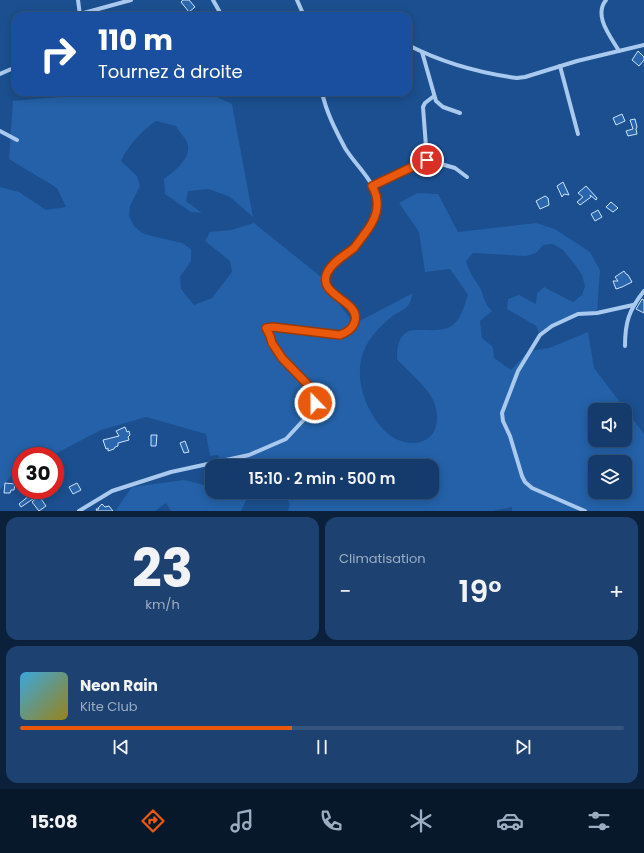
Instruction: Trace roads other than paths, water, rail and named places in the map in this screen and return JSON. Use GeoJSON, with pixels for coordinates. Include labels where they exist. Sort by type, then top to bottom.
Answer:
{"type":"FeatureCollection","features":[{"type":"Feature","properties":{"kind":"street"},"geometry":{"type":"LineString","coordinates":[[78,0],[80,12]]}},
{"type":"Feature","properties":{"kind":"street"},"geometry":{"type":"LineString","coordinates":[[90,12],[131,0]]}},
{"type":"Feature","properties":{"kind":"street"},"geometry":{"type":"LineString","coordinates":[[213,0],[220,12]]}},
{"type":"Feature","properties":{"kind":"street"},"geometry":{"type":"LineString","coordinates":[[297,0],[302,12]]}},
{"type":"Feature","properties":{"kind":"street"},"geometry":{"type":"LineString","coordinates":[[603,1],[601,12],[603,22],[619,51]]}},
{"type":"Feature","properties":{"kind":"street"},"geometry":{"type":"LineString","coordinates":[[412,47],[459,66],[512,77],[524,77],[577,61],[644,45]]}},
{"type":"Feature","properties":{"kind":"street"},"geometry":{"type":"LineString","coordinates":[[422,52],[436,101],[440,105],[460,113]]}},
{"type":"Feature","properties":{"kind":"street"},"geometry":{"type":"LineString","coordinates":[[560,66],[578,134]]}},
{"type":"Feature","properties":{"kind":"street"},"geometry":{"type":"LineString","coordinates":[[0,74],[12,69]]}},
{"type":"Feature","properties":{"kind":"street"},"geometry":{"type":"LineString","coordinates":[[79,511],[112,491],[171,472],[249,455],[277,444],[286,439],[311,412],[315,403],[315,395],[311,388],[282,358],[272,343],[266,328],[273,327],[340,335],[350,331],[355,323],[356,316],[354,310],[329,290],[326,281],[328,272],[334,264],[356,246],[373,224],[378,203],[376,192],[346,149],[331,119],[323,96]]}},
{"type":"Feature","properties":{"kind":"street"},"geometry":{"type":"LineString","coordinates":[[427,160],[423,107],[425,103],[434,96]]}},
{"type":"Feature","properties":{"kind":"street"},"geometry":{"type":"LineString","coordinates":[[0,131],[17,140]]}},
{"type":"Feature","properties":{"kind":"street"},"geometry":{"type":"LineString","coordinates":[[372,186],[427,160],[455,168],[467,177]]}},
{"type":"Feature","properties":{"kind":"street"},"geometry":{"type":"LineString","coordinates":[[625,346],[627,320],[633,305],[644,291]]}},
{"type":"Feature","properties":{"kind":"street"},"geometry":{"type":"LineString","coordinates":[[585,511],[532,488],[525,482],[510,436],[503,421],[502,413],[518,371],[540,335],[552,326],[578,314],[597,313],[633,305]]}}]}
